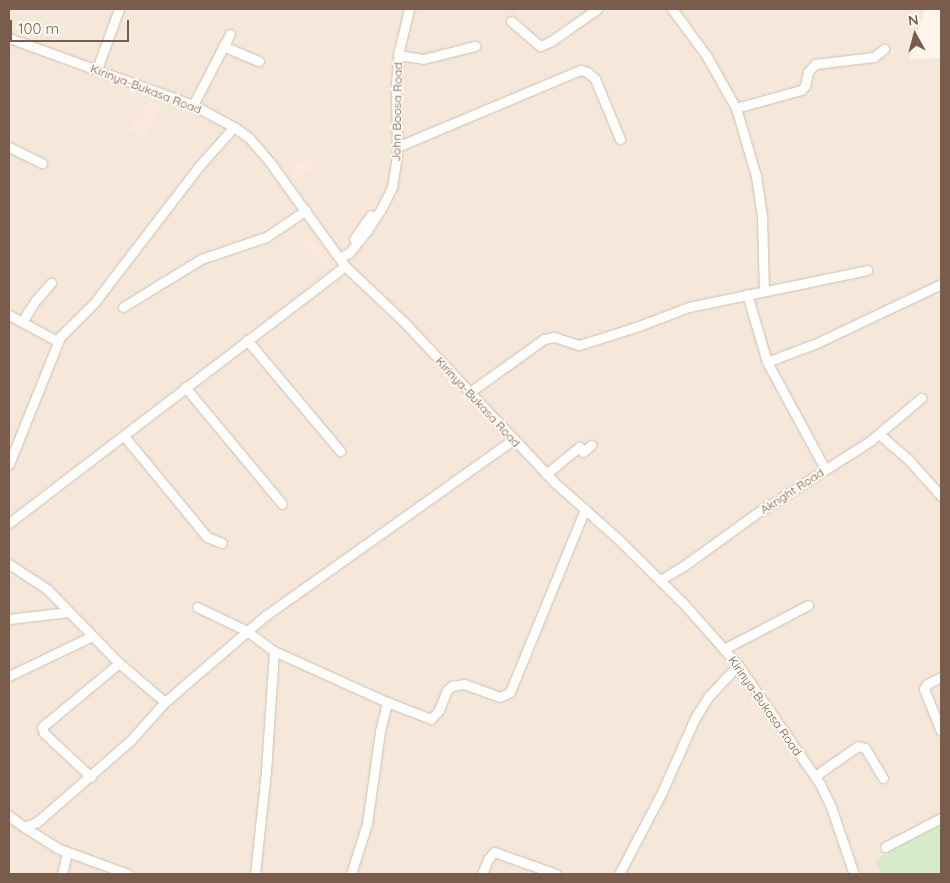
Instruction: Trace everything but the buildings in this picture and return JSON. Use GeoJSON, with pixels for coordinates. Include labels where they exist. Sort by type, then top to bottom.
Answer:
{"type":"FeatureCollection","features":[{"type":"Feature","properties":{"kind":"street"},"geometry":{"type":"LineString","coordinates":[[98,69],[119,9]]}},
{"type":"Feature","properties":{"kind":"street","name":"John Boosa Road"},"geometry":{"type":"LineString","coordinates":[[342,260],[366,232],[382,207],[396,173],[398,55],[407,9]]}},
{"type":"Feature","properties":{"kind":"street","name":"John Boosa Road"},"geometry":{"type":"LineString","coordinates":[[342,260],[352,241],[387,191],[392,173],[394,151],[391,66],[407,9]]}},
{"type":"Feature","properties":{"kind":"street"},"geometry":{"type":"LineString","coordinates":[[511,21],[540,46],[550,42],[597,9]]}},
{"type":"Feature","properties":{"kind":"street"},"geometry":{"type":"LineString","coordinates":[[672,9],[706,55],[736,108],[758,192],[762,216],[764,290]]}},
{"type":"Feature","properties":{"kind":"street"},"geometry":{"type":"LineString","coordinates":[[193,105],[230,34]]}},
{"type":"Feature","properties":{"kind":"street","name":"Kirinya-Bukasa Road"},"geometry":{"type":"LineString","coordinates":[[9,38],[193,105],[232,124],[261,150],[342,260],[404,322],[546,474],[660,580],[738,665],[814,776],[831,807],[854,874]]}},
{"type":"Feature","properties":{"kind":"street"},"geometry":{"type":"LineString","coordinates":[[223,46],[259,62]]}},
{"type":"Feature","properties":{"kind":"street"},"geometry":{"type":"LineString","coordinates":[[398,55],[423,59],[474,46]]}},
{"type":"Feature","properties":{"kind":"street"},"geometry":{"type":"LineString","coordinates":[[736,108],[801,90],[805,86],[808,72],[815,64],[874,57],[884,49]]}},
{"type":"Feature","properties":{"kind":"street"},"geometry":{"type":"LineString","coordinates":[[397,147],[580,70],[587,72],[595,80],[620,139]]}},
{"type":"Feature","properties":{"kind":"street"},"geometry":{"type":"LineString","coordinates":[[9,464],[58,337],[94,303],[232,124]]}},
{"type":"Feature","properties":{"kind":"street"},"geometry":{"type":"LineString","coordinates":[[9,147],[42,163]]}},
{"type":"Feature","properties":{"kind":"street"},"geometry":{"type":"LineString","coordinates":[[123,307],[202,260],[261,239],[306,210]]}},
{"type":"Feature","properties":{"kind":"street"},"geometry":{"type":"LineString","coordinates":[[9,523],[247,340],[342,260]]}},
{"type":"Feature","properties":{"kind":"street"},"geometry":{"type":"LineString","coordinates":[[99,448],[342,260]]}},
{"type":"Feature","properties":{"kind":"street"},"geometry":{"type":"LineString","coordinates":[[470,392],[544,339],[554,337],[579,345],[628,330],[689,307],[867,270]]}},
{"type":"Feature","properties":{"kind":"street"},"geometry":{"type":"LineString","coordinates":[[22,322],[50,283]]}},
{"type":"Feature","properties":{"kind":"street"},"geometry":{"type":"LineString","coordinates":[[767,362],[819,342],[941,284]]}},
{"type":"Feature","properties":{"kind":"street"},"geometry":{"type":"LineString","coordinates":[[747,294],[767,362],[825,469]]}},
{"type":"Feature","properties":{"kind":"street"},"geometry":{"type":"LineString","coordinates":[[9,315],[58,337]]}},
{"type":"Feature","properties":{"kind":"street"},"geometry":{"type":"LineString","coordinates":[[247,340],[340,452]]}},
{"type":"Feature","properties":{"kind":"street"},"geometry":{"type":"LineString","coordinates":[[185,387],[282,504]]}},
{"type":"Feature","properties":{"kind":"street","name":"Akright Road"},"geometry":{"type":"LineString","coordinates":[[660,580],[879,434],[893,420],[921,398]]}},
{"type":"Feature","properties":{"kind":"street"},"geometry":{"type":"LineString","coordinates":[[879,434],[907,458],[941,496]]}},
{"type":"Feature","properties":{"kind":"street"},"geometry":{"type":"LineString","coordinates":[[124,436],[207,537],[222,543]]}},
{"type":"Feature","properties":{"kind":"street"},"geometry":{"type":"LineString","coordinates":[[24,827],[37,822],[91,777],[130,741],[165,702],[247,631],[513,440]]}},
{"type":"Feature","properties":{"kind":"street"},"geometry":{"type":"LineString","coordinates":[[546,474],[579,447],[583,452],[592,445]]}},
{"type":"Feature","properties":{"kind":"street"},"geometry":{"type":"LineString","coordinates":[[197,607],[247,631],[274,651],[428,720],[435,716],[447,690],[452,686],[464,684],[500,697],[510,692],[585,509]]}},
{"type":"Feature","properties":{"kind":"street"},"geometry":{"type":"LineString","coordinates":[[9,564],[47,590],[119,664],[165,702]]}},
{"type":"Feature","properties":{"kind":"street"},"geometry":{"type":"LineString","coordinates":[[724,649],[808,605]]}},
{"type":"Feature","properties":{"kind":"street"},"geometry":{"type":"LineString","coordinates":[[9,620],[69,612]]}},
{"type":"Feature","properties":{"kind":"street"},"geometry":{"type":"LineString","coordinates":[[9,676],[92,636]]}},
{"type":"Feature","properties":{"kind":"street"},"geometry":{"type":"LineString","coordinates":[[255,874],[266,771],[274,651]]}},
{"type":"Feature","properties":{"kind":"street"},"geometry":{"type":"LineString","coordinates":[[91,777],[44,733],[42,727],[119,664]]}},
{"type":"Feature","properties":{"kind":"street"},"geometry":{"type":"LineString","coordinates":[[619,874],[662,792],[695,718],[709,696],[738,665]]}},
{"type":"Feature","properties":{"kind":"street"},"geometry":{"type":"LineString","coordinates":[[941,677],[927,684],[924,689],[941,731]]}},
{"type":"Feature","properties":{"kind":"street"},"geometry":{"type":"LineString","coordinates":[[351,874],[367,824],[380,731],[387,702]]}},
{"type":"Feature","properties":{"kind":"street"},"geometry":{"type":"LineString","coordinates":[[814,776],[858,746],[865,748],[883,778]]}},
{"type":"Feature","properties":{"kind":"street"},"geometry":{"type":"LineString","coordinates":[[9,816],[45,841],[67,852],[109,871],[128,874]]}},
{"type":"Feature","properties":{"kind":"street"},"geometry":{"type":"LineString","coordinates":[[885,847],[941,818]]}},
{"type":"Feature","properties":{"kind":"street"},"geometry":{"type":"LineString","coordinates":[[62,874],[67,852]]}},
{"type":"Feature","properties":{"kind":"street"},"geometry":{"type":"LineString","coordinates":[[482,874],[488,859],[494,852],[556,874]]}},
{"type":"Feature","properties":{"kind":"shaded area"},"geometry":{"type":"Polygon","coordinates":[[[9,9],[925,9],[909,59],[941,58],[941,874],[9,874],[9,9]]]}},
{"type":"Feature","properties":{"kind":"shaded area"},"geometry":{"type":"Polygon","coordinates":[[[149,101],[160,105],[146,138],[129,131],[134,119],[140,121],[149,101]]]}},
{"type":"Feature","properties":{"kind":"shaded area"},"geometry":{"type":"Polygon","coordinates":[[[309,158],[317,168],[301,176],[299,172],[295,174],[290,167],[309,158]]]}},
{"type":"Feature","properties":{"kind":"shaded area"},"geometry":{"type":"Polygon","coordinates":[[[305,234],[331,264],[328,269],[299,238],[305,234]]]}},
{"type":"Feature","properties":{"kind":"green space"},"geometry":{"type":"Polygon","coordinates":[[[941,822],[941,874],[881,874],[875,860],[941,822]]]}}]}
